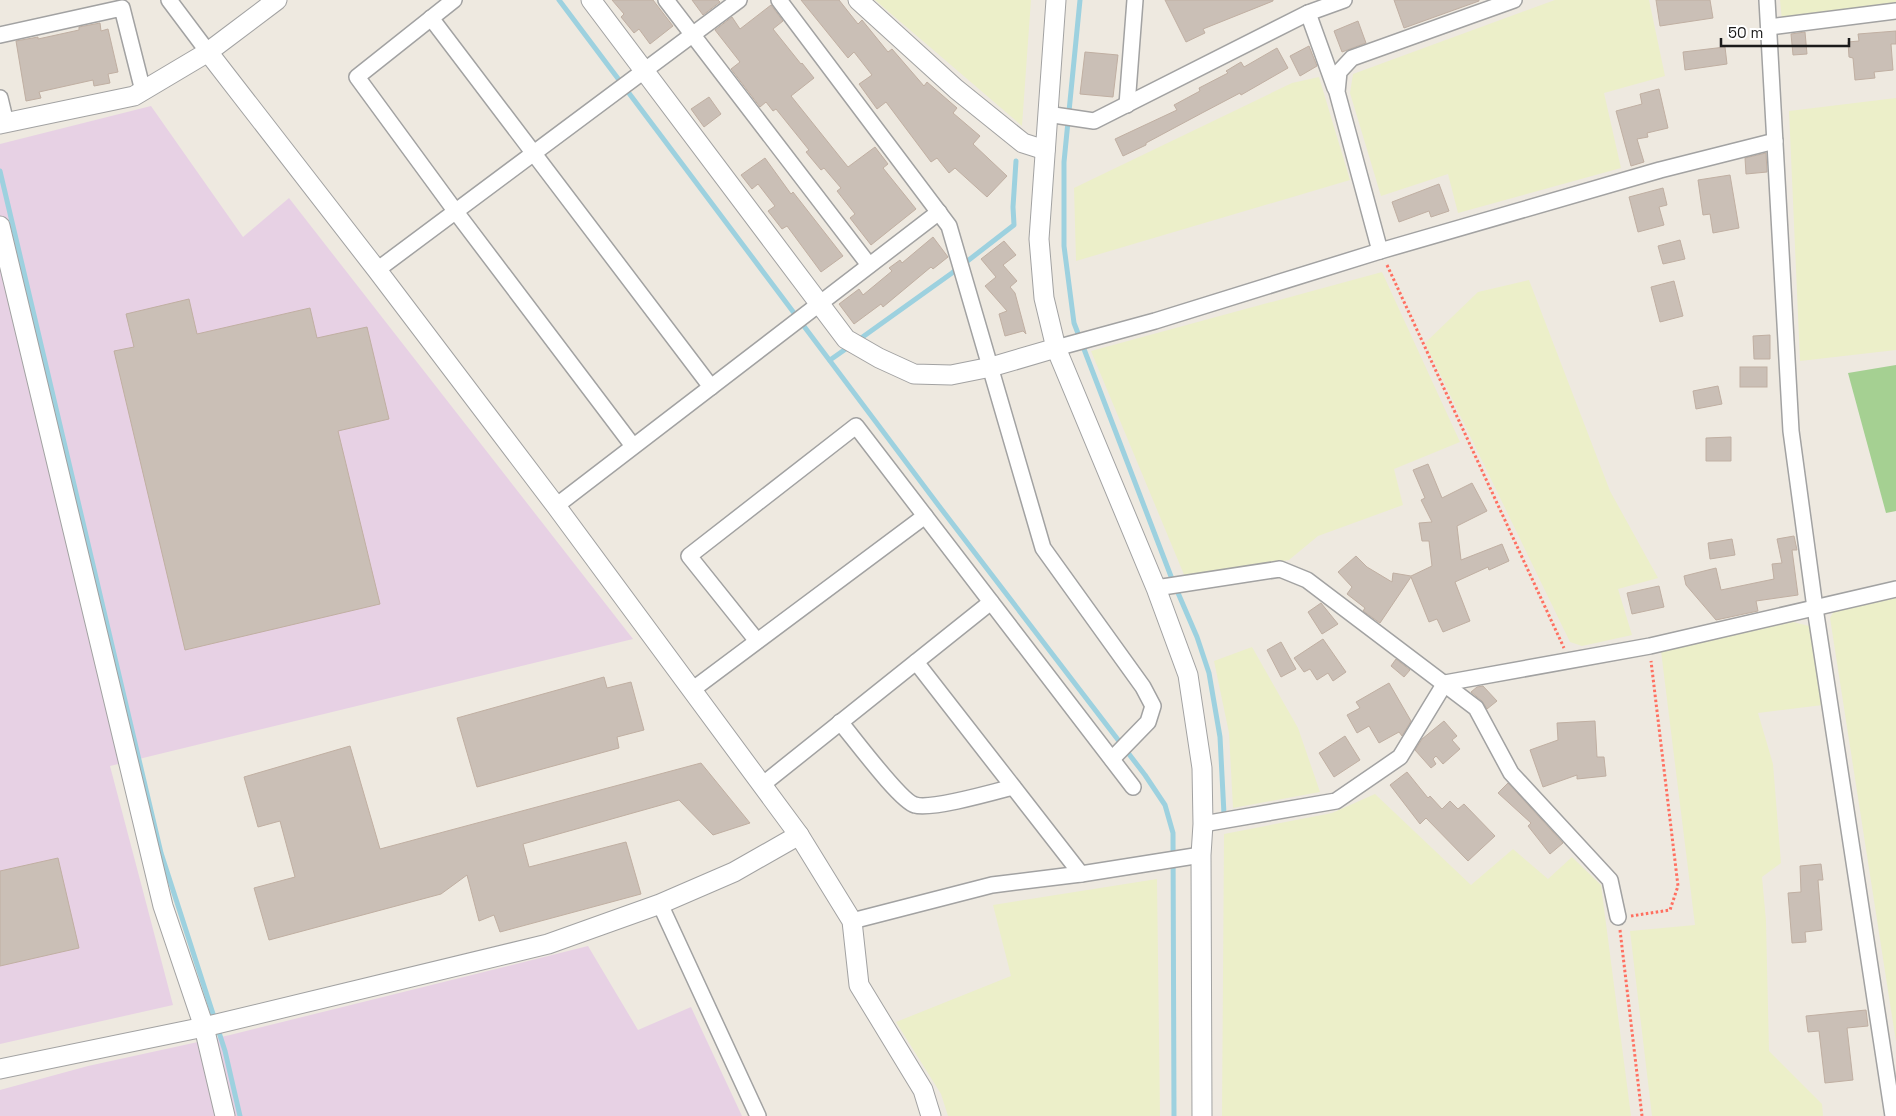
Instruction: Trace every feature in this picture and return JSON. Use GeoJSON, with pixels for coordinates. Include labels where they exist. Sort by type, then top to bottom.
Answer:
{"type":"FeatureCollection","features":[{"type":"Feature","properties":{"kind":"street"},"geometry":{"type":"LineString","coordinates":[[169,0],[556,506],[799,834],[852,921],[859,985],[923,1090],[931,1116]]}},
{"type":"Feature","properties":{"kind":"street"},"geometry":{"type":"LineString","coordinates":[[0,98],[3,123],[134,96],[208,52],[277,0]]}},
{"type":"Feature","properties":{"kind":"street"},"geometry":{"type":"LineString","coordinates":[[454,0],[357,78],[633,446]]}},
{"type":"Feature","properties":{"kind":"street"},"geometry":{"type":"LineString","coordinates":[[591,0],[846,339],[914,374],[951,375],[991,367],[1155,321],[1380,251],[1660,170],[1775,141]]}},
{"type":"Feature","properties":{"kind":"street"},"geometry":{"type":"LineString","coordinates":[[666,0],[869,265]]}},
{"type":"Feature","properties":{"kind":"street"},"geometry":{"type":"LineString","coordinates":[[377,270],[739,0]]}},
{"type":"Feature","properties":{"kind":"street"},"geometry":{"type":"LineString","coordinates":[[779,0],[949,226],[1044,548],[1143,687],[1153,706],[1148,722],[1112,760]]}},
{"type":"Feature","properties":{"kind":"street"},"geometry":{"type":"LineString","coordinates":[[858,0],[956,89],[1023,143],[1045,150]]}},
{"type":"Feature","properties":{"kind":"street"},"geometry":{"type":"LineString","coordinates":[[1056,0],[1039,239],[1044,298],[1056,348],[1156,588],[1188,675],[1202,768],[1200,855],[1202,1116]]}},
{"type":"Feature","properties":{"kind":"street"},"geometry":{"type":"LineString","coordinates":[[1127,104],[1135,0]]}},
{"type":"Feature","properties":{"kind":"street"},"geometry":{"type":"LineString","coordinates":[[1047,114],[1094,121],[1308,13],[1344,0]]}},
{"type":"Feature","properties":{"kind":"street"},"geometry":{"type":"LineString","coordinates":[[1337,92],[1339,72],[1352,58],[1514,0]]}},
{"type":"Feature","properties":{"kind":"street"},"geometry":{"type":"LineString","coordinates":[[1767,0],[1791,431],[1815,608],[1889,1048],[1892,1116]]}},
{"type":"Feature","properties":{"kind":"street"},"geometry":{"type":"LineString","coordinates":[[0,35],[121,4],[143,91]]}},
{"type":"Feature","properties":{"kind":"street"},"geometry":{"type":"LineString","coordinates":[[1769,27],[1896,11]]}},
{"type":"Feature","properties":{"kind":"street"},"geometry":{"type":"LineString","coordinates":[[1308,13],[1337,92],[1380,251]]}},
{"type":"Feature","properties":{"kind":"street"},"geometry":{"type":"LineString","coordinates":[[431,18],[535,153],[710,387]]}},
{"type":"Feature","properties":{"kind":"street"},"geometry":{"type":"LineString","coordinates":[[556,506],[939,212]]}},
{"type":"Feature","properties":{"kind":"street"},"geometry":{"type":"LineString","coordinates":[[0,226],[163,906],[204,1027],[225,1116]]}},
{"type":"Feature","properties":{"kind":"street"},"geometry":{"type":"LineString","coordinates":[[757,641],[689,556],[856,426],[1133,786]]}},
{"type":"Feature","properties":{"kind":"street"},"geometry":{"type":"LineString","coordinates":[[692,690],[925,516]]}},
{"type":"Feature","properties":{"kind":"street"},"geometry":{"type":"LineString","coordinates":[[1156,588],[1280,569],[1307,580],[1476,708],[1511,773],[1610,880],[1618,918]]}},
{"type":"Feature","properties":{"kind":"street"},"geometry":{"type":"LineString","coordinates":[[1202,824],[1336,801],[1400,757],[1445,683],[1650,646],[1896,589]]}},
{"type":"Feature","properties":{"kind":"street"},"geometry":{"type":"LineString","coordinates":[[762,785],[991,602]]}},
{"type":"Feature","properties":{"kind":"street"},"geometry":{"type":"LineString","coordinates":[[916,662],[1081,874]]}},
{"type":"Feature","properties":{"kind":"street"},"geometry":{"type":"LineString","coordinates":[[840,722],[900,794],[914,805],[928,806],[1014,787]]}},
{"type":"Feature","properties":{"kind":"street"},"geometry":{"type":"LineString","coordinates":[[0,1068],[204,1027],[548,944],[660,904],[734,872],[799,834]]}},
{"type":"Feature","properties":{"kind":"street"},"geometry":{"type":"LineString","coordinates":[[852,921],[992,885],[1081,874],[1200,855]]}},
{"type":"Feature","properties":{"kind":"street"},"geometry":{"type":"LineString","coordinates":[[660,904],[758,1116]]}},
{"type":"Feature","properties":{"kind":"path"},"geometry":{"type":"LineString","coordinates":[[1380,251],[1569,660]]}},
{"type":"Feature","properties":{"kind":"path"},"geometry":{"type":"LineString","coordinates":[[1642,1116],[1618,918],[1670,910],[1678,886],[1650,646]]}},
{"type":"Feature","properties":{"kind":"shaded area"},"geometry":{"type":"Polygon","coordinates":[[[151,106],[243,237],[289,198],[633,639],[110,766],[173,1005],[0,1044],[0,144],[151,106]]]}},
{"type":"Feature","properties":{"kind":"shaded area"},"geometry":{"type":"Polygon","coordinates":[[[588,946],[638,1030],[691,1007],[742,1116],[0,1116],[0,1090],[88,1066],[230,1035],[588,946]]]}},
{"type":"Feature","properties":{"kind":"green space"},"geometry":{"type":"Polygon","coordinates":[[[875,0],[1031,0],[1022,126],[875,0]]]}},
{"type":"Feature","properties":{"kind":"green space"},"geometry":{"type":"Polygon","coordinates":[[[1555,0],[1649,0],[1665,76],[1604,93],[1621,168],[1458,213],[1448,174],[1381,196],[1350,93],[1353,74],[1555,0]]]}},
{"type":"Feature","properties":{"kind":"green space"},"geometry":{"type":"Polygon","coordinates":[[[1780,0],[1896,0],[1896,6],[1782,21],[1780,0]]]}},
{"type":"Feature","properties":{"kind":"green space"},"geometry":{"type":"Polygon","coordinates":[[[1319,77],[1350,180],[1076,261],[1074,188],[1292,83],[1319,77]]]}},
{"type":"Feature","properties":{"kind":"green space"},"geometry":{"type":"Polygon","coordinates":[[[1896,98],[1896,350],[1800,361],[1789,111],[1896,98]]]}},
{"type":"Feature","properties":{"kind":"green space"},"geometry":{"type":"Polygon","coordinates":[[[1382,272],[1460,442],[1394,469],[1403,505],[1318,536],[1289,560],[1185,577],[1091,351],[1382,272]]]}},
{"type":"Feature","properties":{"kind":"green space"},"geometry":{"type":"Polygon","coordinates":[[[1529,280],[1610,491],[1658,578],[1618,589],[1632,635],[1582,646],[1570,642],[1425,343],[1478,292],[1529,280]]]}},
{"type":"Feature","properties":{"kind":"green space"},"geometry":{"type":"Polygon","coordinates":[[[1896,365],[1896,511],[1886,513],[1848,373],[1896,365]]]}},
{"type":"Feature","properties":{"kind":"green space"},"geometry":{"type":"Polygon","coordinates":[[[1896,595],[1896,1042],[1830,618],[1835,609],[1896,595]]]}},
{"type":"Feature","properties":{"kind":"green space"},"geometry":{"type":"Polygon","coordinates":[[[1793,622],[1809,626],[1823,705],[1758,713],[1773,764],[1781,863],[1762,877],[1766,921],[1769,1051],[1822,1104],[1823,1116],[1652,1116],[1630,931],[1695,925],[1661,651],[1793,622]]]}},
{"type":"Feature","properties":{"kind":"green space"},"geometry":{"type":"Polygon","coordinates":[[[1252,647],[1298,728],[1320,792],[1233,808],[1229,733],[1214,661],[1252,647]]]}},
{"type":"Feature","properties":{"kind":"green space"},"geometry":{"type":"Polygon","coordinates":[[[1375,794],[1471,885],[1513,849],[1548,879],[1572,857],[1601,885],[1631,1116],[1222,1116],[1224,834],[1332,813],[1375,794]]]}},
{"type":"Feature","properties":{"kind":"green space"},"geometry":{"type":"Polygon","coordinates":[[[1157,879],[1160,1116],[948,1116],[941,1094],[896,1022],[1011,976],[993,905],[1157,879]]]}},
{"type":"Feature","properties":{"kind":"building"},"geometry":{"type":"Polygon","coordinates":[[[612,0],[653,0],[673,26],[650,44],[639,29],[634,33],[621,17],[624,14],[612,0]]]}},
{"type":"Feature","properties":{"kind":"building"},"geometry":{"type":"Polygon","coordinates":[[[692,0],[718,0],[720,2],[703,15],[692,0]]]}},
{"type":"Feature","properties":{"kind":"building"},"geometry":{"type":"Polygon","coordinates":[[[801,0],[839,0],[858,24],[862,20],[888,52],[892,49],[924,86],[927,82],[957,108],[953,113],[980,136],[973,144],[1007,176],[987,197],[955,168],[949,173],[937,158],[931,162],[886,102],[877,109],[859,84],[872,75],[854,52],[848,58],[801,0]]]}},
{"type":"Feature","properties":{"kind":"building"},"geometry":{"type":"Polygon","coordinates":[[[1165,0],[1273,1],[1203,29],[1205,33],[1186,42],[1165,0]]]}},
{"type":"Feature","properties":{"kind":"building"},"geometry":{"type":"Polygon","coordinates":[[[1394,0],[1479,0],[1479,1],[1404,28],[1394,0]]]}},
{"type":"Feature","properties":{"kind":"building"},"geometry":{"type":"Polygon","coordinates":[[[1656,0],[1710,0],[1713,18],[1660,26],[1656,0]]]}},
{"type":"Feature","properties":{"kind":"building"},"geometry":{"type":"Polygon","coordinates":[[[771,5],[783,21],[773,29],[814,78],[791,96],[848,167],[875,147],[888,164],[883,168],[916,209],[871,245],[850,218],[855,214],[837,191],[841,188],[824,168],[821,170],[806,152],[809,150],[776,109],[773,111],[766,102],[760,107],[731,69],[740,62],[715,30],[732,17],[740,29],[771,5]]]}},
{"type":"Feature","properties":{"kind":"building"},"geometry":{"type":"Polygon","coordinates":[[[1358,21],[1366,43],[1342,52],[1334,31],[1358,21]]]}},
{"type":"Feature","properties":{"kind":"building"},"geometry":{"type":"Polygon","coordinates":[[[100,23],[101,31],[108,29],[118,72],[108,74],[110,83],[94,86],[93,80],[39,92],[41,98],[26,101],[16,41],[38,37],[38,39],[79,30],[79,27],[100,23]]]}},
{"type":"Feature","properties":{"kind":"building"},"geometry":{"type":"Polygon","coordinates":[[[1896,31],[1896,44],[1891,44],[1893,70],[1874,72],[1875,78],[1855,80],[1853,58],[1849,57],[1848,42],[1859,41],[1858,34],[1896,31]]]}},
{"type":"Feature","properties":{"kind":"building"},"geometry":{"type":"Polygon","coordinates":[[[1805,32],[1807,54],[1793,55],[1791,34],[1805,32]]]}},
{"type":"Feature","properties":{"kind":"building"},"geometry":{"type":"Polygon","coordinates":[[[1309,46],[1317,66],[1300,76],[1290,56],[1309,46]]]}},
{"type":"Feature","properties":{"kind":"building"},"geometry":{"type":"Polygon","coordinates":[[[1725,47],[1727,64],[1685,70],[1683,52],[1725,47]]]}},
{"type":"Feature","properties":{"kind":"building"},"geometry":{"type":"Polygon","coordinates":[[[1277,48],[1288,68],[1241,95],[1240,93],[1123,156],[1115,139],[1177,110],[1174,105],[1200,91],[1199,88],[1228,73],[1226,71],[1241,62],[1244,67],[1277,48]]]}},
{"type":"Feature","properties":{"kind":"building"},"geometry":{"type":"Polygon","coordinates":[[[1085,52],[1118,55],[1113,97],[1080,94],[1085,52]]]}},
{"type":"Feature","properties":{"kind":"building"},"geometry":{"type":"Polygon","coordinates":[[[1659,89],[1668,128],[1647,133],[1648,137],[1637,139],[1644,162],[1631,166],[1616,111],[1642,104],[1640,94],[1659,89]]]}},
{"type":"Feature","properties":{"kind":"building"},"geometry":{"type":"Polygon","coordinates":[[[709,97],[721,114],[704,127],[691,109],[709,97]]]}},
{"type":"Feature","properties":{"kind":"building"},"geometry":{"type":"Polygon","coordinates":[[[1766,153],[1767,172],[1746,174],[1745,158],[1766,153]]]}},
{"type":"Feature","properties":{"kind":"building"},"geometry":{"type":"Polygon","coordinates":[[[765,158],[791,194],[793,192],[843,256],[821,272],[787,226],[782,229],[768,211],[775,206],[758,184],[752,189],[741,175],[765,158]]]}},
{"type":"Feature","properties":{"kind":"building"},"geometry":{"type":"Polygon","coordinates":[[[1730,175],[1739,228],[1713,233],[1710,214],[1703,215],[1698,180],[1730,175]]]}},
{"type":"Feature","properties":{"kind":"building"},"geometry":{"type":"Polygon","coordinates":[[[1439,184],[1449,211],[1431,217],[1429,211],[1399,222],[1392,202],[1439,184]]]}},
{"type":"Feature","properties":{"kind":"building"},"geometry":{"type":"Polygon","coordinates":[[[1663,188],[1667,205],[1659,207],[1664,225],[1638,232],[1629,197],[1663,188]]]}},
{"type":"Feature","properties":{"kind":"building"},"geometry":{"type":"Polygon","coordinates":[[[933,237],[948,257],[933,269],[931,267],[883,307],[881,304],[854,324],[839,304],[859,289],[863,295],[892,271],[889,268],[900,260],[902,263],[933,237]]]}},
{"type":"Feature","properties":{"kind":"building"},"geometry":{"type":"Polygon","coordinates":[[[1680,240],[1685,259],[1663,264],[1658,246],[1680,240]]]}},
{"type":"Feature","properties":{"kind":"building"},"geometry":{"type":"Polygon","coordinates":[[[1004,241],[1016,255],[1003,265],[1017,281],[1010,287],[1015,293],[1026,334],[1023,331],[1005,336],[999,314],[1007,311],[985,286],[996,277],[981,259],[1004,241]]]}},
{"type":"Feature","properties":{"kind":"building"},"geometry":{"type":"Polygon","coordinates":[[[1674,281],[1683,316],[1660,322],[1651,287],[1674,281]]]}},
{"type":"Feature","properties":{"kind":"building"},"geometry":{"type":"Polygon","coordinates":[[[189,299],[197,334],[310,308],[317,338],[367,327],[389,419],[338,431],[380,604],[185,650],[114,351],[134,347],[126,314],[189,299]]]}},
{"type":"Feature","properties":{"kind":"building"},"geometry":{"type":"Polygon","coordinates":[[[1770,335],[1770,359],[1754,359],[1753,336],[1770,335]]]}},
{"type":"Feature","properties":{"kind":"building"},"geometry":{"type":"Polygon","coordinates":[[[1740,367],[1767,367],[1767,387],[1740,387],[1740,367]]]}},
{"type":"Feature","properties":{"kind":"building"},"geometry":{"type":"Polygon","coordinates":[[[1718,386],[1722,404],[1696,409],[1693,391],[1718,386]]]}},
{"type":"Feature","properties":{"kind":"building"},"geometry":{"type":"Polygon","coordinates":[[[1731,437],[1731,461],[1706,461],[1706,438],[1731,437]]]}},
{"type":"Feature","properties":{"kind":"building"},"geometry":{"type":"Polygon","coordinates":[[[1428,464],[1442,498],[1472,483],[1487,511],[1457,526],[1461,560],[1502,544],[1509,561],[1489,570],[1488,567],[1455,582],[1470,621],[1443,632],[1437,619],[1429,622],[1411,577],[1380,623],[1363,611],[1365,608],[1347,594],[1352,587],[1338,572],[1356,556],[1367,567],[1392,582],[1393,573],[1411,576],[1432,566],[1429,541],[1422,541],[1419,523],[1432,522],[1421,500],[1425,498],[1413,470],[1428,464]]]}},
{"type":"Feature","properties":{"kind":"building"},"geometry":{"type":"Polygon","coordinates":[[[1794,536],[1797,550],[1792,550],[1798,595],[1756,601],[1758,611],[1716,620],[1686,585],[1684,576],[1716,568],[1721,590],[1774,579],[1772,564],[1782,563],[1777,539],[1794,536]]]}},
{"type":"Feature","properties":{"kind":"building"},"geometry":{"type":"Polygon","coordinates":[[[1732,539],[1735,555],[1710,559],[1708,543],[1732,539]]]}},
{"type":"Feature","properties":{"kind":"building"},"geometry":{"type":"Polygon","coordinates":[[[1659,586],[1664,607],[1632,614],[1627,593],[1659,586]]]}},
{"type":"Feature","properties":{"kind":"building"},"geometry":{"type":"Polygon","coordinates":[[[1321,603],[1338,624],[1322,634],[1308,612],[1321,603]]]}},
{"type":"Feature","properties":{"kind":"building"},"geometry":{"type":"Polygon","coordinates":[[[1323,639],[1346,672],[1333,681],[1328,673],[1317,680],[1310,669],[1304,672],[1294,658],[1323,639]]]}},
{"type":"Feature","properties":{"kind":"building"},"geometry":{"type":"Polygon","coordinates":[[[1281,642],[1296,669],[1281,677],[1267,650],[1281,642]]]}},
{"type":"Feature","properties":{"kind":"building"},"geometry":{"type":"Polygon","coordinates":[[[1396,659],[1410,670],[1404,677],[1391,666],[1396,659]]]}},
{"type":"Feature","properties":{"kind":"building"},"geometry":{"type":"Polygon","coordinates":[[[604,677],[607,688],[631,682],[644,730],[617,737],[619,748],[477,787],[457,718],[604,677]]]}},
{"type":"Feature","properties":{"kind":"building"},"geometry":{"type":"Polygon","coordinates":[[[1389,683],[1411,721],[1402,736],[1399,732],[1379,743],[1369,726],[1357,733],[1347,715],[1360,708],[1356,702],[1389,683]]]}},
{"type":"Feature","properties":{"kind":"building"},"geometry":{"type":"Polygon","coordinates":[[[1483,686],[1497,701],[1487,709],[1482,701],[1471,692],[1477,687],[1483,686]]]}},
{"type":"Feature","properties":{"kind":"building"},"geometry":{"type":"Polygon","coordinates":[[[1444,721],[1457,736],[1452,740],[1460,749],[1443,764],[1436,756],[1433,759],[1436,764],[1431,768],[1415,750],[1422,739],[1444,721]]]}},
{"type":"Feature","properties":{"kind":"building"},"geometry":{"type":"Polygon","coordinates":[[[1595,721],[1597,757],[1604,757],[1606,776],[1577,779],[1577,775],[1543,787],[1530,750],[1558,740],[1557,723],[1595,721]]]}},
{"type":"Feature","properties":{"kind":"building"},"geometry":{"type":"Polygon","coordinates":[[[1345,736],[1360,760],[1334,777],[1319,753],[1345,736]]]}},
{"type":"Feature","properties":{"kind":"building"},"geometry":{"type":"Polygon","coordinates":[[[350,746],[380,849],[701,763],[750,823],[713,835],[679,800],[523,844],[529,867],[626,842],[641,894],[500,932],[494,915],[479,921],[467,875],[441,894],[269,940],[254,888],[295,877],[280,821],[258,827],[244,777],[350,746]]]}},
{"type":"Feature","properties":{"kind":"building"},"geometry":{"type":"Polygon","coordinates":[[[1407,772],[1428,798],[1430,796],[1442,809],[1450,801],[1458,809],[1464,804],[1495,836],[1468,861],[1426,818],[1420,824],[1390,785],[1407,772]]]}},
{"type":"Feature","properties":{"kind":"building"},"geometry":{"type":"Polygon","coordinates":[[[1508,783],[1563,843],[1550,854],[1528,826],[1531,823],[1498,793],[1508,783]]]}},
{"type":"Feature","properties":{"kind":"building"},"geometry":{"type":"Polygon","coordinates":[[[58,858],[79,948],[0,966],[0,871],[58,858]]]}},
{"type":"Feature","properties":{"kind":"building"},"geometry":{"type":"Polygon","coordinates":[[[1821,864],[1823,880],[1818,880],[1822,930],[1805,932],[1806,942],[1792,943],[1788,893],[1801,892],[1800,866],[1821,864]]]}},
{"type":"Feature","properties":{"kind":"building"},"geometry":{"type":"Polygon","coordinates":[[[1866,1010],[1868,1026],[1847,1028],[1853,1080],[1825,1083],[1819,1031],[1808,1032],[1806,1016],[1866,1010]]]}},
{"type":"Feature","properties":{"kind":"waterway"},"geometry":{"type":"LineString","coordinates":[[559,0],[939,506],[1145,775],[1165,805],[1173,833],[1174,1116]]}},
{"type":"Feature","properties":{"kind":"waterway"},"geometry":{"type":"LineString","coordinates":[[1080,0],[1064,162],[1064,246],[1074,323],[1172,579],[1197,637],[1209,673],[1220,737],[1224,814]]}},
{"type":"Feature","properties":{"kind":"waterway"},"geometry":{"type":"LineString","coordinates":[[857,341],[952,273],[1014,225],[1013,207],[1016,161]]}},
{"type":"Feature","properties":{"kind":"waterway"},"geometry":{"type":"LineString","coordinates":[[0,171],[161,853],[225,1051],[240,1116]]}},
{"type":"Feature","properties":{"kind":"waterway"},"geometry":{"type":"LineString","coordinates":[[830,360],[850,346]]}}]}
